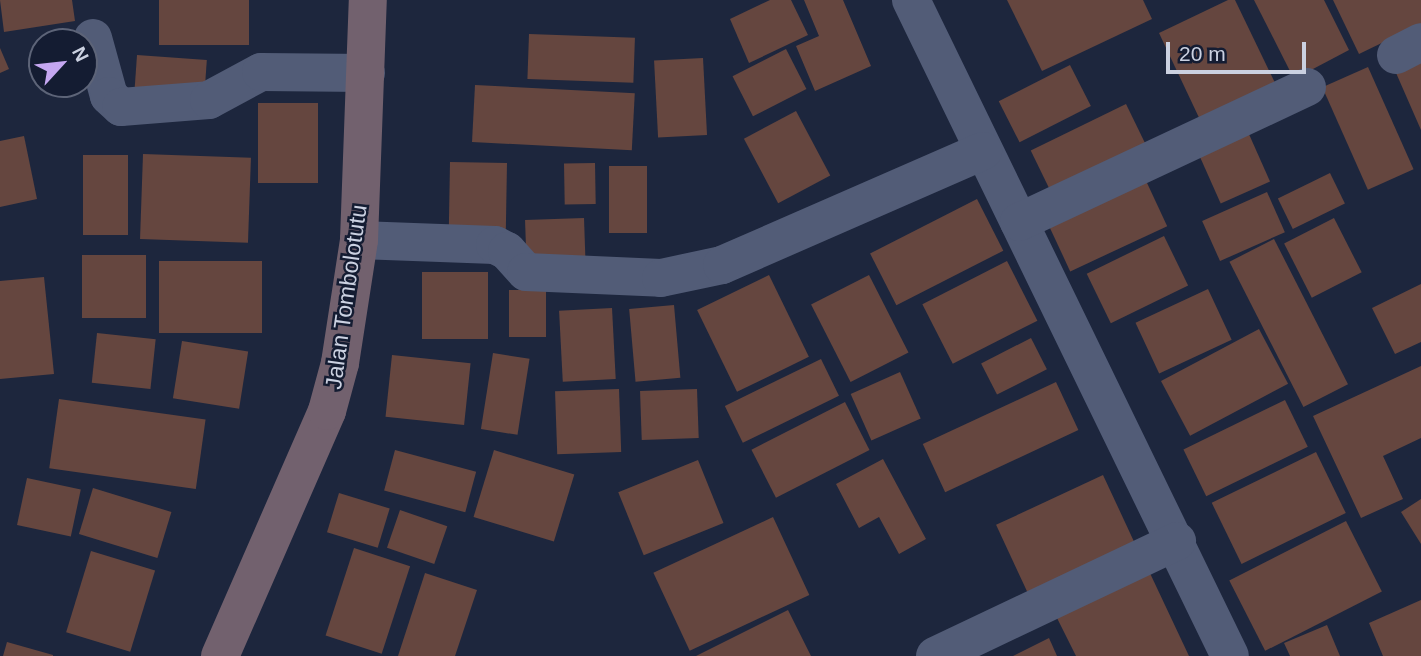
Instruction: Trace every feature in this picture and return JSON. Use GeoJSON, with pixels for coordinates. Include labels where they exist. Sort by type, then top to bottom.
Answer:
{"type":"FeatureCollection","features":[{"type":"Feature","properties":{"kind":"street","name":"Jalan Tombolotutu"},"geometry":{"type":"LineString","coordinates":[[220,656],[327,411],[340,363],[359,240],[368,0]]}},
{"type":"Feature","properties":{"kind":"street"},"geometry":{"type":"LineString","coordinates":[[911,0],[1177,541],[1230,656]]}},
{"type":"Feature","properties":{"kind":"street"},"geometry":{"type":"LineString","coordinates":[[98,56],[109,96],[121,107],[209,100],[261,72],[366,73]]}},
{"type":"Feature","properties":{"kind":"street"},"geometry":{"type":"LineString","coordinates":[[1019,222],[1307,87]]}},
{"type":"Feature","properties":{"kind":"street"},"geometry":{"type":"LineString","coordinates":[[359,240],[495,245],[507,251],[526,272],[661,278],[722,265],[983,151]]}},
{"type":"Feature","properties":{"kind":"street"},"geometry":{"type":"LineString","coordinates":[[935,656],[1177,541]]}},
{"type":"Feature","properties":{"kind":"building"},"geometry":{"type":"Polygon","coordinates":[[[0,0],[72,0],[75,21],[4,32],[0,0]]]}},
{"type":"Feature","properties":{"kind":"building"},"geometry":{"type":"Polygon","coordinates":[[[159,0],[249,0],[249,45],[159,45],[159,0]]]}},
{"type":"Feature","properties":{"kind":"building"},"geometry":{"type":"Polygon","coordinates":[[[770,0],[791,0],[808,35],[749,63],[730,19],[770,0]]]}},
{"type":"Feature","properties":{"kind":"building"},"geometry":{"type":"Polygon","coordinates":[[[804,0],[843,0],[871,66],[815,91],[796,46],[819,36],[804,0]]]}},
{"type":"Feature","properties":{"kind":"building"},"geometry":{"type":"Polygon","coordinates":[[[1007,0],[1143,0],[1152,19],[1042,71],[1007,0]]]}},
{"type":"Feature","properties":{"kind":"building"},"geometry":{"type":"Polygon","coordinates":[[[1228,0],[1235,0],[1277,87],[1202,124],[1159,33],[1228,0]]]}},
{"type":"Feature","properties":{"kind":"building"},"geometry":{"type":"Polygon","coordinates":[[[1254,0],[1324,0],[1349,50],[1294,79],[1254,0]]]}},
{"type":"Feature","properties":{"kind":"building"},"geometry":{"type":"Polygon","coordinates":[[[1333,0],[1421,0],[1421,24],[1359,54],[1333,0]]]}},
{"type":"Feature","properties":{"kind":"building"},"geometry":{"type":"Polygon","coordinates":[[[529,34],[635,38],[633,83],[527,79],[529,34]]]}},
{"type":"Feature","properties":{"kind":"building"},"geometry":{"type":"Polygon","coordinates":[[[0,48],[9,69],[0,73],[0,48]]]}},
{"type":"Feature","properties":{"kind":"building"},"geometry":{"type":"Polygon","coordinates":[[[786,49],[806,89],[753,116],[733,76],[786,49]]]}},
{"type":"Feature","properties":{"kind":"building"},"geometry":{"type":"Polygon","coordinates":[[[1421,53],[1421,130],[1393,66],[1421,53]]]}},
{"type":"Feature","properties":{"kind":"building"},"geometry":{"type":"Polygon","coordinates":[[[137,55],[207,60],[204,97],[134,92],[137,55]]]}},
{"type":"Feature","properties":{"kind":"building"},"geometry":{"type":"Polygon","coordinates":[[[703,58],[707,135],[658,137],[654,61],[703,58]]]}},
{"type":"Feature","properties":{"kind":"building"},"geometry":{"type":"Polygon","coordinates":[[[1070,65],[1091,106],[1020,142],[999,101],[1070,65]]]}},
{"type":"Feature","properties":{"kind":"building"},"geometry":{"type":"Polygon","coordinates":[[[1368,67],[1414,169],[1368,190],[1322,87],[1368,67]]]}},
{"type":"Feature","properties":{"kind":"building"},"geometry":{"type":"Polygon","coordinates":[[[475,85],[635,93],[632,150],[472,142],[475,85]]]}},
{"type":"Feature","properties":{"kind":"building"},"geometry":{"type":"Polygon","coordinates":[[[258,103],[318,103],[318,183],[258,183],[258,103]]]}},
{"type":"Feature","properties":{"kind":"building"},"geometry":{"type":"Polygon","coordinates":[[[1126,104],[1148,149],[1053,195],[1031,150],[1126,104]]]}},
{"type":"Feature","properties":{"kind":"building"},"geometry":{"type":"Polygon","coordinates":[[[796,111],[830,175],[778,203],[744,139],[796,111]]]}},
{"type":"Feature","properties":{"kind":"building"},"geometry":{"type":"Polygon","coordinates":[[[1244,123],[1270,181],[1221,203],[1195,145],[1244,123]]]}},
{"type":"Feature","properties":{"kind":"building"},"geometry":{"type":"Polygon","coordinates":[[[24,136],[37,199],[0,207],[0,141],[24,136]]]}},
{"type":"Feature","properties":{"kind":"building"},"geometry":{"type":"Polygon","coordinates":[[[143,154],[251,158],[248,243],[140,239],[143,154]]]}},
{"type":"Feature","properties":{"kind":"building"},"geometry":{"type":"Polygon","coordinates":[[[83,155],[128,155],[128,235],[83,235],[83,155]]]}},
{"type":"Feature","properties":{"kind":"building"},"geometry":{"type":"Polygon","coordinates":[[[450,162],[507,163],[506,232],[449,231],[450,162]]]}},
{"type":"Feature","properties":{"kind":"building"},"geometry":{"type":"Polygon","coordinates":[[[595,163],[596,204],[565,205],[564,164],[595,163]]]}},
{"type":"Feature","properties":{"kind":"building"},"geometry":{"type":"Polygon","coordinates":[[[609,166],[647,166],[647,233],[609,233],[609,166]]]}},
{"type":"Feature","properties":{"kind":"building"},"geometry":{"type":"Polygon","coordinates":[[[1141,170],[1167,226],[1070,271],[1044,215],[1141,170]]]}},
{"type":"Feature","properties":{"kind":"building"},"geometry":{"type":"Polygon","coordinates":[[[1330,173],[1345,204],[1293,229],[1278,198],[1330,173]]]}},
{"type":"Feature","properties":{"kind":"building"},"geometry":{"type":"Polygon","coordinates":[[[1267,192],[1285,232],[1220,261],[1202,221],[1267,192]]]}},
{"type":"Feature","properties":{"kind":"building"},"geometry":{"type":"Polygon","coordinates":[[[977,199],[1003,251],[896,305],[870,253],[977,199]]]}},
{"type":"Feature","properties":{"kind":"building"},"geometry":{"type":"Polygon","coordinates":[[[584,218],[586,266],[527,268],[525,220],[584,218]]]}},
{"type":"Feature","properties":{"kind":"building"},"geometry":{"type":"Polygon","coordinates":[[[1334,218],[1362,272],[1312,298],[1284,243],[1334,218]]]}},
{"type":"Feature","properties":{"kind":"building"},"geometry":{"type":"Polygon","coordinates":[[[1164,236],[1188,285],[1111,323],[1087,274],[1164,236]]]}},
{"type":"Feature","properties":{"kind":"building"},"geometry":{"type":"Polygon","coordinates":[[[1274,239],[1348,384],[1303,407],[1229,262],[1274,239]]]}},
{"type":"Feature","properties":{"kind":"building"},"geometry":{"type":"Polygon","coordinates":[[[82,255],[146,255],[146,318],[82,318],[82,255]]]}},
{"type":"Feature","properties":{"kind":"building"},"geometry":{"type":"Polygon","coordinates":[[[159,261],[262,261],[262,333],[159,333],[159,261]]]}},
{"type":"Feature","properties":{"kind":"building"},"geometry":{"type":"Polygon","coordinates":[[[1007,261],[1037,321],[953,364],[922,304],[1007,261]]]}},
{"type":"Feature","properties":{"kind":"building"},"geometry":{"type":"Polygon","coordinates":[[[422,272],[488,272],[488,339],[422,339],[422,272]]]}},
{"type":"Feature","properties":{"kind":"building"},"geometry":{"type":"Polygon","coordinates":[[[769,275],[809,357],[737,392],[697,310],[769,275]]]}},
{"type":"Feature","properties":{"kind":"building"},"geometry":{"type":"Polygon","coordinates":[[[869,275],[908,353],[851,382],[811,305],[869,275]]]}},
{"type":"Feature","properties":{"kind":"building"},"geometry":{"type":"Polygon","coordinates":[[[44,277],[54,374],[0,379],[0,281],[44,277]]]}},
{"type":"Feature","properties":{"kind":"building"},"geometry":{"type":"Polygon","coordinates":[[[1421,284],[1421,342],[1395,354],[1372,308],[1421,284]]]}},
{"type":"Feature","properties":{"kind":"building"},"geometry":{"type":"Polygon","coordinates":[[[1208,289],[1232,340],[1159,374],[1135,323],[1208,289]]]}},
{"type":"Feature","properties":{"kind":"building"},"geometry":{"type":"Polygon","coordinates":[[[509,290],[546,290],[546,337],[509,337],[509,290]]]}},
{"type":"Feature","properties":{"kind":"building"},"geometry":{"type":"Polygon","coordinates":[[[674,305],[680,378],[636,382],[629,309],[674,305]]]}},
{"type":"Feature","properties":{"kind":"building"},"geometry":{"type":"Polygon","coordinates":[[[612,308],[616,379],[563,382],[559,311],[612,308]]]}},
{"type":"Feature","properties":{"kind":"building"},"geometry":{"type":"Polygon","coordinates":[[[1259,329],[1288,384],[1190,436],[1161,381],[1259,329]]]}},
{"type":"Feature","properties":{"kind":"building"},"geometry":{"type":"Polygon","coordinates":[[[97,333],[156,339],[150,389],[92,383],[97,333]]]}},
{"type":"Feature","properties":{"kind":"building"},"geometry":{"type":"Polygon","coordinates":[[[1031,338],[1047,369],[997,395],[981,363],[1031,338]]]}},
{"type":"Feature","properties":{"kind":"building"},"geometry":{"type":"Polygon","coordinates":[[[182,341],[248,351],[239,409],[173,398],[182,341]]]}},
{"type":"Feature","properties":{"kind":"building"},"geometry":{"type":"Polygon","coordinates":[[[493,353],[530,359],[517,435],[481,429],[493,353]]]}},
{"type":"Feature","properties":{"kind":"building"},"geometry":{"type":"Polygon","coordinates":[[[392,355],[471,363],[464,425],[386,417],[392,355]]]}},
{"type":"Feature","properties":{"kind":"building"},"geometry":{"type":"Polygon","coordinates":[[[821,359],[839,396],[743,443],[725,406],[821,359]]]}},
{"type":"Feature","properties":{"kind":"building"},"geometry":{"type":"Polygon","coordinates":[[[1421,366],[1421,438],[1383,456],[1403,499],[1361,518],[1313,416],[1421,366]]]}},
{"type":"Feature","properties":{"kind":"building"},"geometry":{"type":"Polygon","coordinates":[[[900,372],[921,419],[871,441],[851,394],[900,372]]]}},
{"type":"Feature","properties":{"kind":"building"},"geometry":{"type":"Polygon","coordinates":[[[1056,382],[1078,430],[945,492],[923,444],[1056,382]]]}},
{"type":"Feature","properties":{"kind":"building"},"geometry":{"type":"Polygon","coordinates":[[[619,389],[621,452],[557,454],[555,391],[619,389]]]}},
{"type":"Feature","properties":{"kind":"building"},"geometry":{"type":"Polygon","coordinates":[[[697,389],[699,438],[642,440],[640,391],[697,389]]]}},
{"type":"Feature","properties":{"kind":"building"},"geometry":{"type":"Polygon","coordinates":[[[59,399],[206,420],[196,489],[49,468],[59,399]]]}},
{"type":"Feature","properties":{"kind":"building"},"geometry":{"type":"Polygon","coordinates":[[[1285,400],[1308,447],[1206,496],[1183,450],[1285,400]]]}},
{"type":"Feature","properties":{"kind":"building"},"geometry":{"type":"Polygon","coordinates":[[[845,402],[870,450],[776,498],[751,450],[845,402]]]}},
{"type":"Feature","properties":{"kind":"building"},"geometry":{"type":"Polygon","coordinates":[[[395,450],[476,472],[465,512],[384,491],[395,450]]]}},
{"type":"Feature","properties":{"kind":"building"},"geometry":{"type":"Polygon","coordinates":[[[494,450],[574,475],[554,542],[474,517],[494,450]]]}},
{"type":"Feature","properties":{"kind":"building"},"geometry":{"type":"Polygon","coordinates":[[[1316,452],[1346,513],[1242,564],[1212,503],[1316,452]]]}},
{"type":"Feature","properties":{"kind":"building"},"geometry":{"type":"Polygon","coordinates":[[[883,459],[926,539],[899,554],[879,517],[859,528],[836,484],[883,459]]]}},
{"type":"Feature","properties":{"kind":"building"},"geometry":{"type":"Polygon","coordinates":[[[698,460],[723,523],[644,555],[618,492],[698,460]]]}},
{"type":"Feature","properties":{"kind":"building"},"geometry":{"type":"Polygon","coordinates":[[[1103,475],[1138,551],[1032,601],[996,525],[1103,475]]]}},
{"type":"Feature","properties":{"kind":"building"},"geometry":{"type":"Polygon","coordinates":[[[27,478],[81,489],[71,536],[17,525],[27,478]]]}},
{"type":"Feature","properties":{"kind":"building"},"geometry":{"type":"Polygon","coordinates":[[[93,488],[171,512],[157,558],[79,534],[93,488]]]}},
{"type":"Feature","properties":{"kind":"building"},"geometry":{"type":"Polygon","coordinates":[[[339,493],[390,508],[378,548],[327,532],[339,493]]]}},
{"type":"Feature","properties":{"kind":"building"},"geometry":{"type":"Polygon","coordinates":[[[1421,499],[1421,544],[1401,512],[1421,499]]]}},
{"type":"Feature","properties":{"kind":"building"},"geometry":{"type":"Polygon","coordinates":[[[400,510],[447,526],[434,564],[387,548],[400,510]]]}},
{"type":"Feature","properties":{"kind":"building"},"geometry":{"type":"Polygon","coordinates":[[[773,517],[809,595],[690,651],[653,573],[773,517]]]}},
{"type":"Feature","properties":{"kind":"building"},"geometry":{"type":"Polygon","coordinates":[[[1346,521],[1382,591],[1265,651],[1229,580],[1346,521]]]}},
{"type":"Feature","properties":{"kind":"building"},"geometry":{"type":"Polygon","coordinates":[[[354,548],[410,566],[382,654],[326,635],[354,548]]]}},
{"type":"Feature","properties":{"kind":"building"},"geometry":{"type":"Polygon","coordinates":[[[91,551],[155,571],[130,652],[66,632],[91,551]]]}},
{"type":"Feature","properties":{"kind":"building"},"geometry":{"type":"Polygon","coordinates":[[[1148,569],[1189,656],[1076,656],[1055,614],[1148,569]]]}},
{"type":"Feature","properties":{"kind":"building"},"geometry":{"type":"Polygon","coordinates":[[[425,573],[477,590],[455,656],[398,656],[425,573]]]}},
{"type":"Feature","properties":{"kind":"building"},"geometry":{"type":"Polygon","coordinates":[[[1421,600],[1421,656],[1383,656],[1369,623],[1421,600]]]}},
{"type":"Feature","properties":{"kind":"building"},"geometry":{"type":"Polygon","coordinates":[[[788,610],[811,656],[696,656],[788,610]]]}},
{"type":"Feature","properties":{"kind":"building"},"geometry":{"type":"Polygon","coordinates":[[[1327,625],[1340,656],[1290,656],[1284,643],[1327,625]]]}},
{"type":"Feature","properties":{"kind":"building"},"geometry":{"type":"Polygon","coordinates":[[[1049,638],[1057,656],[1013,656],[1049,638]]]}},
{"type":"Feature","properties":{"kind":"building"},"geometry":{"type":"Polygon","coordinates":[[[7,642],[53,655],[53,656],[3,656],[7,642]]]}}]}
